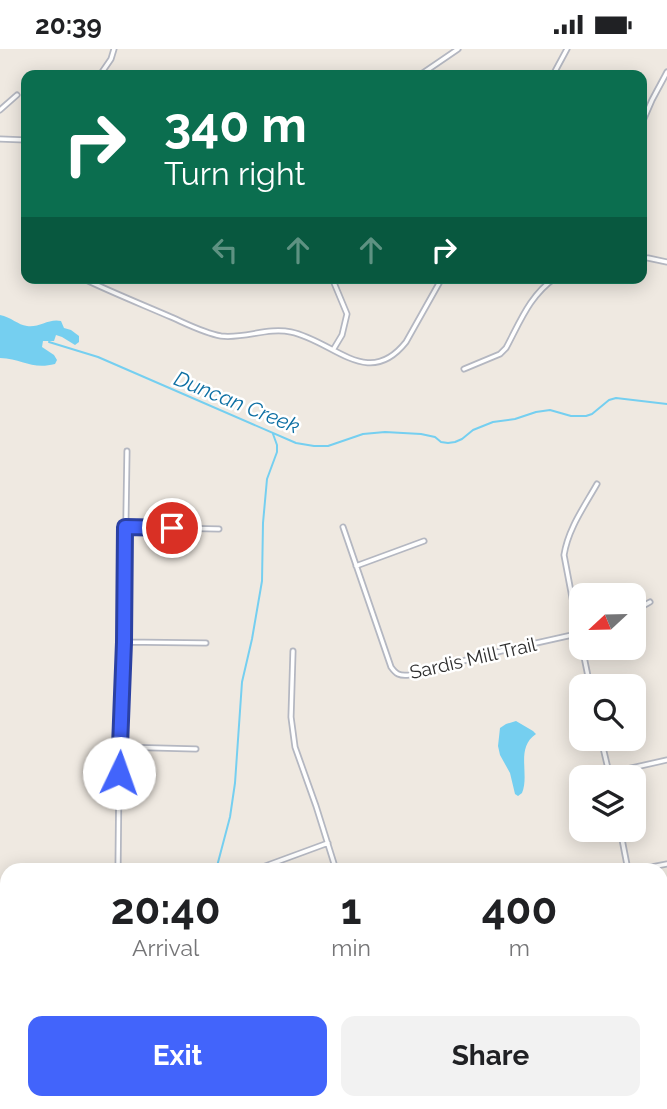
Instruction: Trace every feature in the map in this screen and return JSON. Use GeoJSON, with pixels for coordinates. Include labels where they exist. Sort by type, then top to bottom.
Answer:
{"type":"FeatureCollection","features":[{"type":"Feature","properties":{"kind":"street"},"geometry":{"type":"LineString","coordinates":[[103,70],[114,49]]}},
{"type":"Feature","properties":{"kind":"street"},"geometry":{"type":"LineString","coordinates":[[427,70],[458,49]]}},
{"type":"Feature","properties":{"kind":"street"},"geometry":{"type":"LineString","coordinates":[[556,70],[567,49]]}},
{"type":"Feature","properties":{"kind":"street"},"geometry":{"type":"LineString","coordinates":[[647,112],[667,72]]}},
{"type":"Feature","properties":{"kind":"street"},"geometry":{"type":"LineString","coordinates":[[0,110],[17,95]]}},
{"type":"Feature","properties":{"kind":"street"},"geometry":{"type":"LineString","coordinates":[[0,139],[21,140]]}},
{"type":"Feature","properties":{"kind":"street"},"geometry":{"type":"LineString","coordinates":[[647,257],[667,262]]}},
{"type":"Feature","properties":{"kind":"street"},"geometry":{"type":"LineString","coordinates":[[101,284],[206,332],[233,336],[276,330],[289,332],[310,337],[357,361],[368,363],[389,359],[398,352],[439,284]]}},
{"type":"Feature","properties":{"kind":"street"},"geometry":{"type":"LineString","coordinates":[[333,350],[342,335],[347,314],[334,284]]}},
{"type":"Feature","properties":{"kind":"street"},"geometry":{"type":"LineString","coordinates":[[464,369],[500,354],[506,348],[530,302],[547,284]]}},
{"type":"Feature","properties":{"kind":"street"},"geometry":{"type":"LineString","coordinates":[[118,863],[127,451]]}},
{"type":"Feature","properties":{"kind":"street"},"geometry":{"type":"LineString","coordinates":[[570,583],[564,555],[566,541],[597,484]]}},
{"type":"Feature","properties":{"kind":"street"},"geometry":{"type":"LineString","coordinates":[[125,527],[219,529]]}},
{"type":"Feature","properties":{"kind":"street","name":"Sardis Mill Trail"},"geometry":{"type":"LineString","coordinates":[[343,527],[391,667],[396,674],[409,675],[569,635]]}},
{"type":"Feature","properties":{"kind":"street"},"geometry":{"type":"LineString","coordinates":[[356,566],[424,541]]}},
{"type":"Feature","properties":{"kind":"street"},"geometry":{"type":"LineString","coordinates":[[646,604],[650,602]]}},
{"type":"Feature","properties":{"kind":"street"},"geometry":{"type":"LineString","coordinates":[[124,642],[206,643]]}},
{"type":"Feature","properties":{"kind":"street"},"geometry":{"type":"LineString","coordinates":[[293,651],[291,717],[295,747],[334,863]]}},
{"type":"Feature","properties":{"kind":"street"},"geometry":{"type":"LineString","coordinates":[[120,747],[196,749]]}},
{"type":"Feature","properties":{"kind":"street"},"geometry":{"type":"LineString","coordinates":[[646,765],[667,760]]}},
{"type":"Feature","properties":{"kind":"street"},"geometry":{"type":"LineString","coordinates":[[623,842],[627,863]]}},
{"type":"Feature","properties":{"kind":"street"},"geometry":{"type":"LineString","coordinates":[[274,863],[328,843]]}},
{"type":"Feature","properties":{"kind":"water"},"geometry":{"type":"Polygon","coordinates":[[[0,315],[27,326],[61,321],[64,328],[79,336],[79,342],[75,345],[56,335],[54,341],[43,341],[42,347],[57,360],[55,364],[47,366],[0,358],[0,315]]]}},
{"type":"Feature","properties":{"kind":"water"},"geometry":{"type":"Polygon","coordinates":[[[516,721],[536,734],[526,746],[524,786],[518,796],[498,746],[500,728],[516,721]]]}},
{"type":"Feature","properties":{"kind":"waterway","name":"Duncan Creek"},"geometry":{"type":"LineString","coordinates":[[49,342],[98,357],[296,443],[314,446],[328,446],[363,434],[385,432],[421,434],[448,443],[462,439],[473,430],[493,422],[536,412],[550,410],[571,416],[586,416],[616,398],[667,404]]}},
{"type":"Feature","properties":{"kind":"waterway"},"geometry":{"type":"LineString","coordinates":[[218,863],[230,817],[242,682],[262,581],[267,479],[277,452],[273,434]]}},
{"type":"Feature","properties":{"kind":"route"},"geometry":{"type":"LineString","coordinates":[[119,773],[125,527],[172,528]]}}]}
